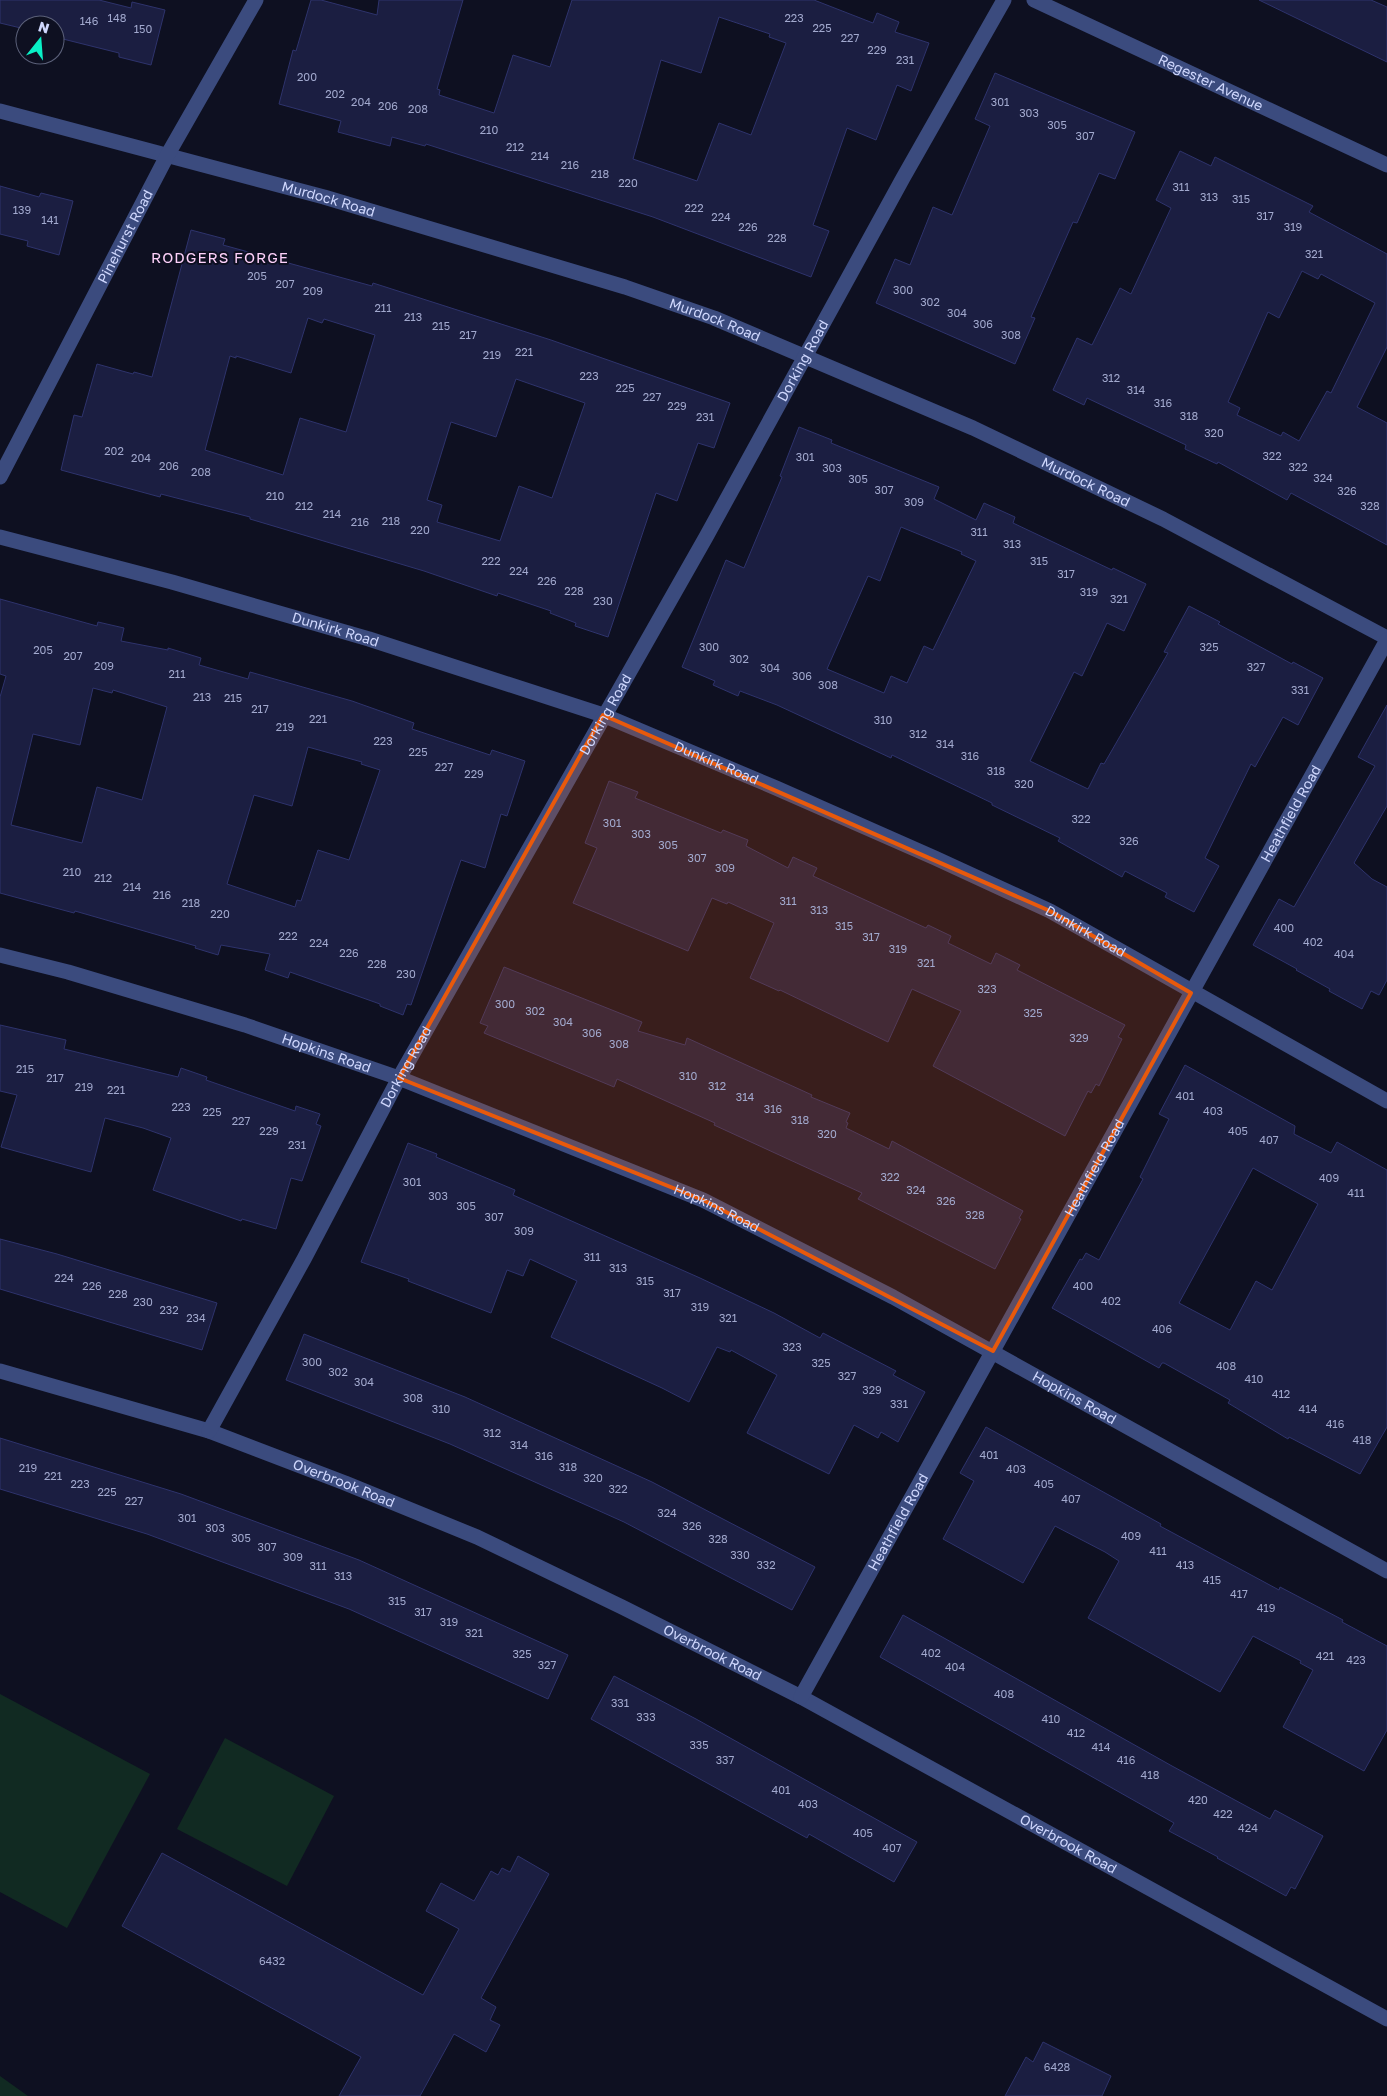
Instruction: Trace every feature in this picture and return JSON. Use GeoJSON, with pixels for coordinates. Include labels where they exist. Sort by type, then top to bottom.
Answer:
{"type":"FeatureCollection","features":[{"type":"Feature","properties":{"kind":"street","name":"Pinehurst Road"},"geometry":{"type":"LineString","coordinates":[[0,477],[168,154],[256,0]]}},
{"type":"Feature","properties":{"kind":"street","name":"Dorking Road"},"geometry":{"type":"LineString","coordinates":[[209,1431],[304,1259],[399,1078],[603,715],[706,537],[804,356],[1004,0]]}},
{"type":"Feature","properties":{"kind":"street","name":"Regester Avenue"},"geometry":{"type":"LineString","coordinates":[[1034,0],[1387,165]]}},
{"type":"Feature","properties":{"kind":"street","name":"Murdock Road"},"geometry":{"type":"LineString","coordinates":[[0,111],[168,154],[333,200],[625,287],[714,318],[973,428],[1163,519],[1387,639]]}},
{"type":"Feature","properties":{"kind":"street","name":"Dunkirk Road"},"geometry":{"type":"LineString","coordinates":[[0,537],[181,584],[369,639],[603,715],[785,792],[1050,911],[1387,1101]]}},
{"type":"Feature","properties":{"kind":"street","name":"Heathfield Road"},"geometry":{"type":"LineString","coordinates":[[801,1697],[1387,639]]}},
{"type":"Feature","properties":{"kind":"street","name":"Hopkins Road"},"geometry":{"type":"LineString","coordinates":[[0,955],[68,972],[245,1025],[399,1078],[703,1200],[894,1297],[1387,1571]]}},
{"type":"Feature","properties":{"kind":"street","name":"Overbrook Road"},"geometry":{"type":"LineString","coordinates":[[0,1371],[209,1431],[477,1537],[622,1606],[801,1697],[1387,2019]]}},
{"type":"Feature","properties":{"kind":"highlighted area"},"geometry":{"type":"Polygon","coordinates":[[[603,715],[1050,911],[1191,993],[993,1351],[703,1200],[399,1078],[603,715]]]}},
{"type":"Feature","properties":{"kind":"green space"},"geometry":{"type":"Polygon","coordinates":[[[0,1694],[150,1774],[67,1928],[0,1892],[0,1694]]]}},
{"type":"Feature","properties":{"kind":"green space"},"geometry":{"type":"Polygon","coordinates":[[[225,1738],[334,1796],[287,1886],[177,1829],[225,1738]]]}},
{"type":"Feature","properties":{"kind":"green space"},"geometry":{"type":"Polygon","coordinates":[[[0,2076],[28,2096],[0,2096],[0,2076]]]}},
{"type":"Feature","properties":{"kind":"building"},"geometry":{"type":"Polygon","coordinates":[[[0,0],[99,0],[131,8],[132,2],[165,10],[151,65],[119,57],[119,53],[65,40],[65,15],[15,15],[15,27],[0,23],[0,0]]]}},
{"type":"Feature","properties":{"kind":"building"},"geometry":{"type":"Polygon","coordinates":[[[311,0],[321,0],[377,15],[379,0],[463,0],[437,89],[440,90],[439,95],[494,113],[513,55],[550,67],[572,0],[814,0],[873,23],[877,13],[899,22],[895,32],[929,43],[911,91],[897,85],[876,140],[847,128],[813,225],[829,231],[811,277],[653,217],[426,144],[425,146],[392,137],[390,146],[338,132],[341,121],[279,104],[293,50],[296,51],[311,0]],[[719,17],[701,73],[661,60],[633,159],[697,181],[719,123],[751,135],[786,43],[769,37],[770,34],[719,17]]]}},
{"type":"Feature","properties":{"kind":"building"},"geometry":{"type":"Polygon","coordinates":[[[1259,0],[1371,0],[1387,7],[1387,62],[1259,0]]]}},
{"type":"Feature","properties":{"kind":"building"},"geometry":{"type":"Polygon","coordinates":[[[995,73],[1135,132],[1115,179],[1099,173],[1077,223],[1073,222],[1031,317],[1035,318],[1015,364],[876,303],[895,259],[910,265],[933,207],[952,215],[990,126],[975,119],[995,73]]]}},
{"type":"Feature","properties":{"kind":"building"},"geometry":{"type":"Polygon","coordinates":[[[1180,151],[1211,166],[1215,157],[1313,206],[1309,212],[1387,254],[1387,347],[1357,407],[1387,423],[1387,545],[1291,493],[1287,500],[1218,462],[1217,464],[1185,449],[1186,445],[1087,398],[1084,405],[1053,390],[1077,338],[1092,345],[1120,288],[1131,294],[1171,208],[1156,200],[1180,151]],[[1302,271],[1279,318],[1268,312],[1228,402],[1240,408],[1237,415],[1281,436],[1283,432],[1299,441],[1327,391],[1331,393],[1375,303],[1321,274],[1318,279],[1302,271]]]}},
{"type":"Feature","properties":{"kind":"building"},"geometry":{"type":"Polygon","coordinates":[[[0,186],[39,197],[41,193],[73,201],[59,255],[27,246],[28,241],[0,234],[0,186]]]}},
{"type":"Feature","properties":{"kind":"building"},"geometry":{"type":"Polygon","coordinates":[[[191,230],[225,239],[223,245],[372,286],[373,283],[551,340],[730,403],[714,448],[698,443],[677,501],[656,493],[608,637],[575,626],[576,623],[550,613],[551,611],[498,593],[497,596],[424,571],[250,519],[250,517],[161,494],[160,497],[61,470],[74,415],[82,417],[97,364],[152,377],[191,230]],[[308,318],[291,373],[236,356],[236,358],[230,356],[205,450],[283,475],[300,418],[346,432],[375,335],[324,319],[322,323],[308,318]],[[516,379],[496,437],[451,422],[427,500],[442,505],[437,522],[500,541],[519,486],[552,498],[585,403],[516,379]]]}},
{"type":"Feature","properties":{"kind":"building"},"geometry":{"type":"Polygon","coordinates":[[[799,427],[832,440],[831,443],[939,487],[934,499],[976,520],[984,503],[1015,517],[1013,523],[1146,584],[1124,631],[1107,623],[1082,676],[1074,672],[1030,761],[1088,789],[1101,763],[1104,764],[1168,653],[1164,652],[1189,606],[1292,664],[1293,662],[1323,678],[1298,725],[1283,717],[1255,767],[1251,764],[1205,858],[1219,866],[1194,912],[1165,897],[1167,893],[1125,871],[1122,877],[1058,841],[1060,838],[892,755],[891,758],[777,705],[740,691],[738,696],[713,685],[715,681],[682,667],[726,560],[744,568],[782,477],[780,476],[799,427]],[[901,527],[880,581],[868,576],[827,669],[884,693],[891,676],[907,683],[924,646],[933,650],[976,561],[961,554],[962,552],[901,527]]]}},
{"type":"Feature","properties":{"kind":"building"},"geometry":{"type":"Polygon","coordinates":[[[0,599],[97,626],[98,622],[124,628],[121,641],[168,650],[168,648],[201,658],[199,665],[248,679],[250,672],[352,701],[414,723],[412,729],[490,755],[492,750],[525,761],[507,816],[501,814],[485,868],[461,860],[411,1005],[407,1004],[403,1015],[380,1006],[380,1004],[290,972],[288,978],[265,970],[270,954],[221,945],[218,955],[195,948],[196,946],[75,911],[74,913],[0,893],[0,697],[6,676],[0,674],[0,599]],[[93,688],[80,745],[33,734],[11,825],[82,843],[97,787],[142,800],[167,707],[113,690],[112,693],[93,688]],[[308,747],[292,806],[254,795],[227,884],[295,907],[297,900],[301,901],[318,850],[349,860],[380,770],[361,764],[362,762],[308,747]]]}},
{"type":"Feature","properties":{"kind":"building"},"geometry":{"type":"Polygon","coordinates":[[[1387,705],[1387,806],[1354,863],[1372,879],[1387,887],[1387,980],[1379,995],[1371,991],[1362,1009],[1329,991],[1330,989],[1297,969],[1253,945],[1279,899],[1294,907],[1375,766],[1358,757],[1387,705]]]}},
{"type":"Feature","properties":{"kind":"building"},"geometry":{"type":"Polygon","coordinates":[[[609,781],[638,792],[635,798],[721,833],[723,830],[748,840],[746,846],[788,868],[793,857],[817,868],[813,876],[926,928],[928,925],[951,936],[948,943],[991,964],[996,953],[1020,965],[1017,970],[1125,1025],[1118,1037],[1122,1039],[1099,1086],[1096,1084],[1091,1093],[1088,1091],[1065,1136],[933,1066],[961,1011],[912,989],[888,1042],[780,990],[750,978],[774,923],[728,902],[727,904],[712,898],[688,951],[573,903],[597,848],[585,843],[609,781]]]}},
{"type":"Feature","properties":{"kind":"building"},"geometry":{"type":"Polygon","coordinates":[[[504,967],[642,1022],[638,1031],[685,1045],[687,1038],[812,1095],[811,1097],[850,1113],[846,1122],[848,1123],[846,1128],[889,1149],[892,1141],[1023,1211],[1019,1218],[1021,1219],[995,1269],[858,1199],[862,1193],[714,1125],[715,1123],[617,1079],[614,1087],[484,1033],[488,1026],[480,1023],[504,967]]]}},
{"type":"Feature","properties":{"kind":"building"},"geometry":{"type":"Polygon","coordinates":[[[0,1025],[66,1040],[64,1049],[178,1077],[181,1068],[207,1077],[206,1080],[295,1111],[296,1106],[320,1114],[316,1124],[321,1126],[302,1181],[291,1178],[276,1229],[242,1219],[241,1221],[153,1190],[171,1138],[143,1128],[105,1118],[91,1172],[1,1147],[17,1095],[0,1091],[0,1025]]]}},
{"type":"Feature","properties":{"kind":"building"},"geometry":{"type":"Polygon","coordinates":[[[1185,1065],[1295,1126],[1294,1134],[1331,1153],[1337,1142],[1387,1170],[1387,1427],[1360,1474],[1289,1437],[1288,1439],[1228,1403],[1230,1400],[1164,1363],[1159,1368],[1052,1308],[1080,1259],[1082,1260],[1086,1253],[1099,1260],[1143,1179],[1140,1177],[1169,1119],[1159,1114],[1185,1065]],[[1253,1168],[1179,1303],[1230,1330],[1256,1281],[1272,1290],[1318,1204],[1253,1168]]]}},
{"type":"Feature","properties":{"kind":"building"},"geometry":{"type":"Polygon","coordinates":[[[408,1143],[437,1154],[436,1157],[515,1190],[513,1195],[700,1278],[774,1313],[820,1338],[823,1333],[896,1371],[893,1375],[925,1392],[898,1442],[881,1432],[878,1438],[854,1425],[829,1474],[747,1433],[777,1375],[731,1350],[730,1352],[717,1347],[689,1402],[551,1337],[577,1281],[530,1259],[523,1276],[507,1270],[491,1313],[408,1281],[409,1279],[361,1262],[408,1143]]]}},
{"type":"Feature","properties":{"kind":"building"},"geometry":{"type":"Polygon","coordinates":[[[0,1239],[57,1254],[217,1303],[202,1350],[0,1289],[0,1239]]]}},
{"type":"Feature","properties":{"kind":"building"},"geometry":{"type":"Polygon","coordinates":[[[304,1334],[465,1397],[652,1482],[815,1567],[792,1610],[624,1522],[450,1444],[286,1380],[304,1334]]]}},
{"type":"Feature","properties":{"kind":"building"},"geometry":{"type":"Polygon","coordinates":[[[986,1427],[1161,1524],[1160,1526],[1279,1590],[1280,1587],[1343,1620],[1342,1622],[1387,1646],[1387,1730],[1364,1771],[1283,1727],[1313,1670],[1300,1663],[1301,1661],[1253,1636],[1220,1692],[1088,1618],[1119,1561],[1105,1552],[1055,1526],[1023,1583],[943,1539],[974,1481],[960,1473],[986,1427]]]}},
{"type":"Feature","properties":{"kind":"building"},"geometry":{"type":"Polygon","coordinates":[[[0,1438],[181,1494],[359,1560],[568,1655],[548,1699],[349,1609],[147,1534],[0,1489],[0,1438]]]}},
{"type":"Feature","properties":{"kind":"building"},"geometry":{"type":"Polygon","coordinates":[[[903,1615],[1270,1819],[1275,1810],[1323,1836],[1295,1889],[1291,1887],[1286,1896],[1217,1858],[1169,1831],[1174,1823],[880,1657],[903,1615]]]}},
{"type":"Feature","properties":{"kind":"building"},"geometry":{"type":"Polygon","coordinates":[[[614,1676],[696,1719],[917,1842],[894,1882],[809,1834],[807,1838],[591,1719],[614,1676]]]}},
{"type":"Feature","properties":{"kind":"building"},"geometry":{"type":"Polygon","coordinates":[[[162,1853],[423,1995],[459,1929],[426,1911],[441,1883],[474,1901],[491,1871],[498,1875],[502,1868],[510,1872],[518,1856],[549,1874],[481,1998],[496,2007],[490,2020],[500,2025],[486,2052],[454,2034],[420,2096],[339,2096],[361,2057],[122,1926],[162,1853]]]}},
{"type":"Feature","properties":{"kind":"building"},"geometry":{"type":"Polygon","coordinates":[[[1043,2042],[1111,2076],[1102,2096],[1005,2096],[1026,2057],[1033,2062],[1043,2042]]]}},
{"type":"Feature","properties":{"kind":"district","name":"RODGERS FORGE"},"geometry":{"type":"Point","coordinates":[220,258]}}]}
